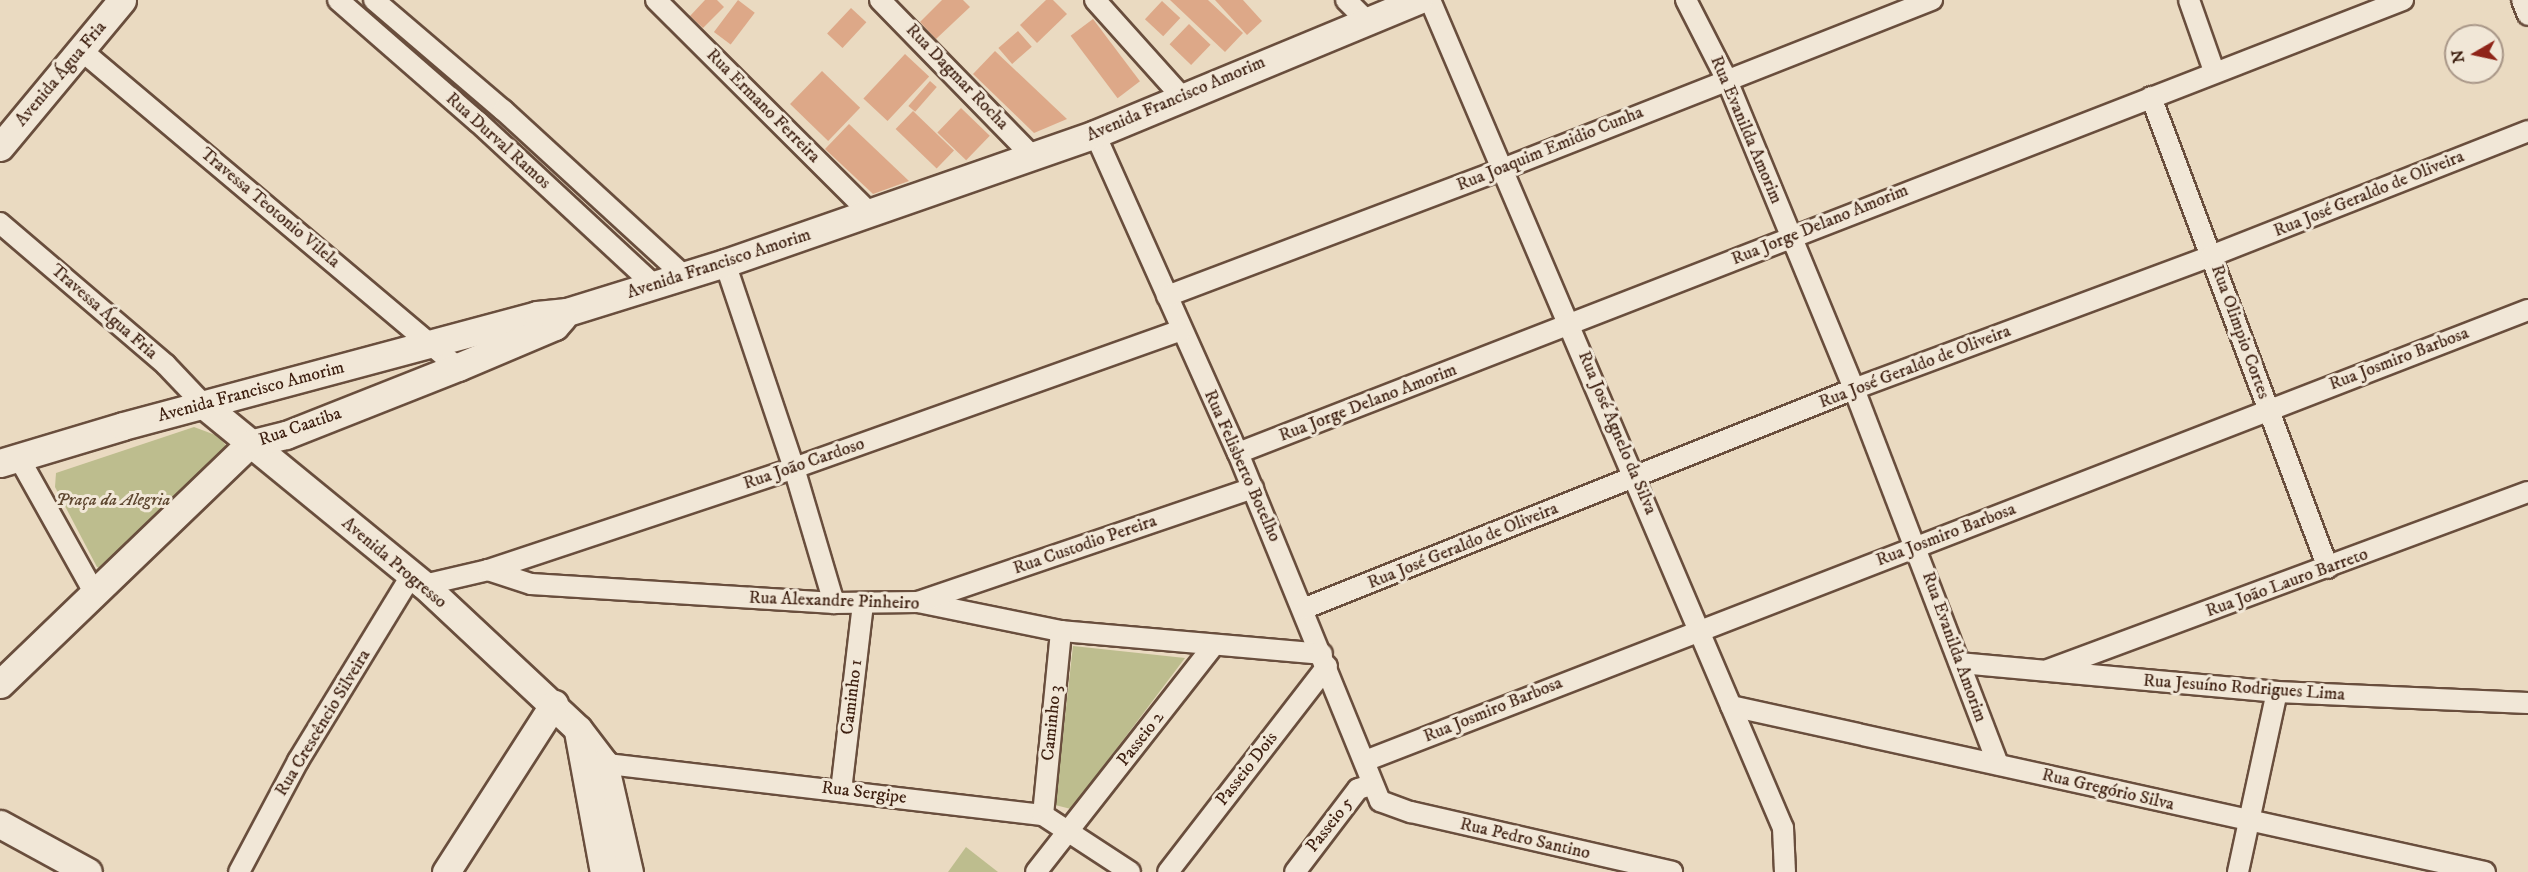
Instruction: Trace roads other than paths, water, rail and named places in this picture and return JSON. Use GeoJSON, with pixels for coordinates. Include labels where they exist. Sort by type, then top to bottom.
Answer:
{"type":"FeatureCollection","features":[{"type":"Feature","properties":{"kind":"main road","name":"Avenida Água Fria"},"geometry":{"type":"LineString","coordinates":[[0,147],[122,0]]}},
{"type":"Feature","properties":{"kind":"main road","name":"Avenida Francisco Amorim"},"geometry":{"type":"LineString","coordinates":[[9,461],[204,405],[537,315],[567,312],[655,286],[1095,134],[1181,96],[1418,0]]}},
{"type":"Feature","properties":{"kind":"main road","name":"Rua Caatiba"},"geometry":{"type":"LineString","coordinates":[[0,684],[249,444],[286,435],[458,367],[555,326],[567,312]]}},
{"type":"Feature","properties":{"kind":"main road","name":"Avenida Progresso"},"geometry":{"type":"LineString","coordinates":[[204,405],[417,581],[554,704],[578,729],[593,762],[629,872]]}},
{"type":"Feature","properties":{"kind":"main road"},"geometry":{"type":"LineString","coordinates":[[446,872],[554,704]]}},
{"type":"Feature","properties":{"kind":"main road","name":"Avenida Progresso"},"geometry":{"type":"LineString","coordinates":[[593,762],[604,872]]}},
{"type":"Feature","properties":{"kind":"main road"},"geometry":{"type":"LineString","coordinates":[[0,824],[88,872]]}},
{"type":"Feature","properties":{"kind":"street","name":"Rua Durval Ramos"},"geometry":{"type":"LineString","coordinates":[[338,0],[478,122],[655,286]]}},
{"type":"Feature","properties":{"kind":"street","name":"Rua Durval Ramos"},"geometry":{"type":"LineString","coordinates":[[374,0],[502,110],[684,276]]}},
{"type":"Feature","properties":{"kind":"street","name":"Rua Ermano Ferreira"},"geometry":{"type":"LineString","coordinates":[[656,0],[870,213]]}},
{"type":"Feature","properties":{"kind":"street","name":"Rua Dagmar Rocha"},"geometry":{"type":"LineString","coordinates":[[880,0],[1032,156]]}},
{"type":"Feature","properties":{"kind":"street"},"geometry":{"type":"LineString","coordinates":[[1095,0],[1181,96]]}},
{"type":"Feature","properties":{"kind":"street"},"geometry":{"type":"LineString","coordinates":[[1346,0],[1366,20]]}},
{"type":"Feature","properties":{"kind":"street","name":"Rua José Agnelo da Silva"},"geometry":{"type":"LineString","coordinates":[[1430,0],[1505,168],[1701,628],[1731,706],[1783,828],[1785,872]]}},
{"type":"Feature","properties":{"kind":"street","name":"Rua Evanilda Amorim"},"geometry":{"type":"LineString","coordinates":[[1686,0],[1726,78],[1854,389],[1917,547],[1998,764]]}},
{"type":"Feature","properties":{"kind":"street","name":"Rua Joaquim Emidio Cunha"},"geometry":{"type":"LineString","coordinates":[[1167,296],[1505,168],[1726,78],[1932,0]]}},
{"type":"Feature","properties":{"kind":"street"},"geometry":{"type":"LineString","coordinates":[[2189,0],[2214,71]]}},
{"type":"Feature","properties":{"kind":"street","name":"Rua Jorge Delano Amorim"},"geometry":{"type":"LineString","coordinates":[[1238,453],[1571,326],[1791,235],[2403,0]]}},
{"type":"Feature","properties":{"kind":"street"},"geometry":{"type":"LineString","coordinates":[[2522,0],[2528,15]]}},
{"type":"Feature","properties":{"kind":"street","name":"Travessa Teotonio Vilela"},"geometry":{"type":"LineString","coordinates":[[81,50],[458,367]]}},
{"type":"Feature","properties":{"kind":"street","name":"Rua Olimpio Cortes"},"geometry":{"type":"LineString","coordinates":[[2151,97],[2328,568]]}},
{"type":"Feature","properties":{"kind":"street","name":"Rua José Geraldo de Oliveira"},"geometry":{"type":"LineString","coordinates":[[1303,609],[1636,478],[1854,389],[2211,256],[2528,131]]}},
{"type":"Feature","properties":{"kind":"street","name":"Rua Felisberto Botelho"},"geometry":{"type":"LineString","coordinates":[[1095,134],[1253,488],[1376,793]]}},
{"type":"Feature","properties":{"kind":"street","name":"Travessa Água Fria"},"geometry":{"type":"LineString","coordinates":[[0,224],[166,365],[204,405]]}},
{"type":"Feature","properties":{"kind":"street"},"geometry":{"type":"LineString","coordinates":[[725,263],[794,468],[834,603]]}},
{"type":"Feature","properties":{"kind":"street","name":"Rua Josmiro Barbosa"},"geometry":{"type":"LineString","coordinates":[[1365,761],[1701,628],[1917,547],[2528,310]]}},
{"type":"Feature","properties":{"kind":"street","name":"Rua João Cardoso"},"geometry":{"type":"LineString","coordinates":[[417,581],[488,570],[794,468],[1181,330]]}},
{"type":"Feature","properties":{"kind":"street"},"geometry":{"type":"LineString","coordinates":[[9,461],[94,592]]}},
{"type":"Feature","properties":{"kind":"street","name":"Rua Custodio Pereira"},"geometry":{"type":"LineString","coordinates":[[918,602],[1253,488]]}},
{"type":"Feature","properties":{"kind":"street","name":"Rua João Lauro Barreto"},"geometry":{"type":"LineString","coordinates":[[2045,671],[2528,492]]}},
{"type":"Feature","properties":{"kind":"street","name":"Rua Alexandre Pinheiro"},"geometry":{"type":"LineString","coordinates":[[488,570],[531,584],[834,603],[918,602],[1061,632],[1214,645],[1324,660]]}},
{"type":"Feature","properties":{"kind":"street","name":"Rua Crescêncio Silveira"},"geometry":{"type":"LineString","coordinates":[[238,872],[298,761],[417,581]]}},
{"type":"Feature","properties":{"kind":"street","name":"Caminho 1"},"geometry":{"type":"LineString","coordinates":[[841,790],[864,604]]}},
{"type":"Feature","properties":{"kind":"street","name":"Caminho 3"},"geometry":{"type":"LineString","coordinates":[[1043,815],[1061,632]]}},
{"type":"Feature","properties":{"kind":"street","name":"Passeio 2"},"geometry":{"type":"LineString","coordinates":[[1036,872],[1069,833],[1214,645]]}},
{"type":"Feature","properties":{"kind":"street","name":"Passeio Dois"},"geometry":{"type":"LineString","coordinates":[[1168,872],[1324,660]]}},
{"type":"Feature","properties":{"kind":"street","name":"Rua Jesuíno Rodrigues Lima"},"geometry":{"type":"LineString","coordinates":[[1960,663],[2277,692],[2528,703]]}},
{"type":"Feature","properties":{"kind":"street"},"geometry":{"type":"LineString","coordinates":[[2238,872],[2277,692]]}},
{"type":"Feature","properties":{"kind":"street","name":"Rua Gregório Silva"},"geometry":{"type":"LineString","coordinates":[[1731,706],[1998,764],[2248,822],[2484,872]]}},
{"type":"Feature","properties":{"kind":"street","name":"Rua Sergipe"},"geometry":{"type":"LineString","coordinates":[[593,762],[1043,815],[1130,872]]}},
{"type":"Feature","properties":{"kind":"street","name":"Passeio 5"},"geometry":{"type":"LineString","coordinates":[[1295,872],[1358,789],[1376,793]]}},
{"type":"Feature","properties":{"kind":"street","name":"Rua Pedro Santino"},"geometry":{"type":"LineString","coordinates":[[1376,793],[1411,812],[1672,872]]}},
{"type":"Feature","properties":{"kind":"park label","name":"Praça da Alegria"},"geometry":{"type":"Point","coordinates":[113,500]}}]}
